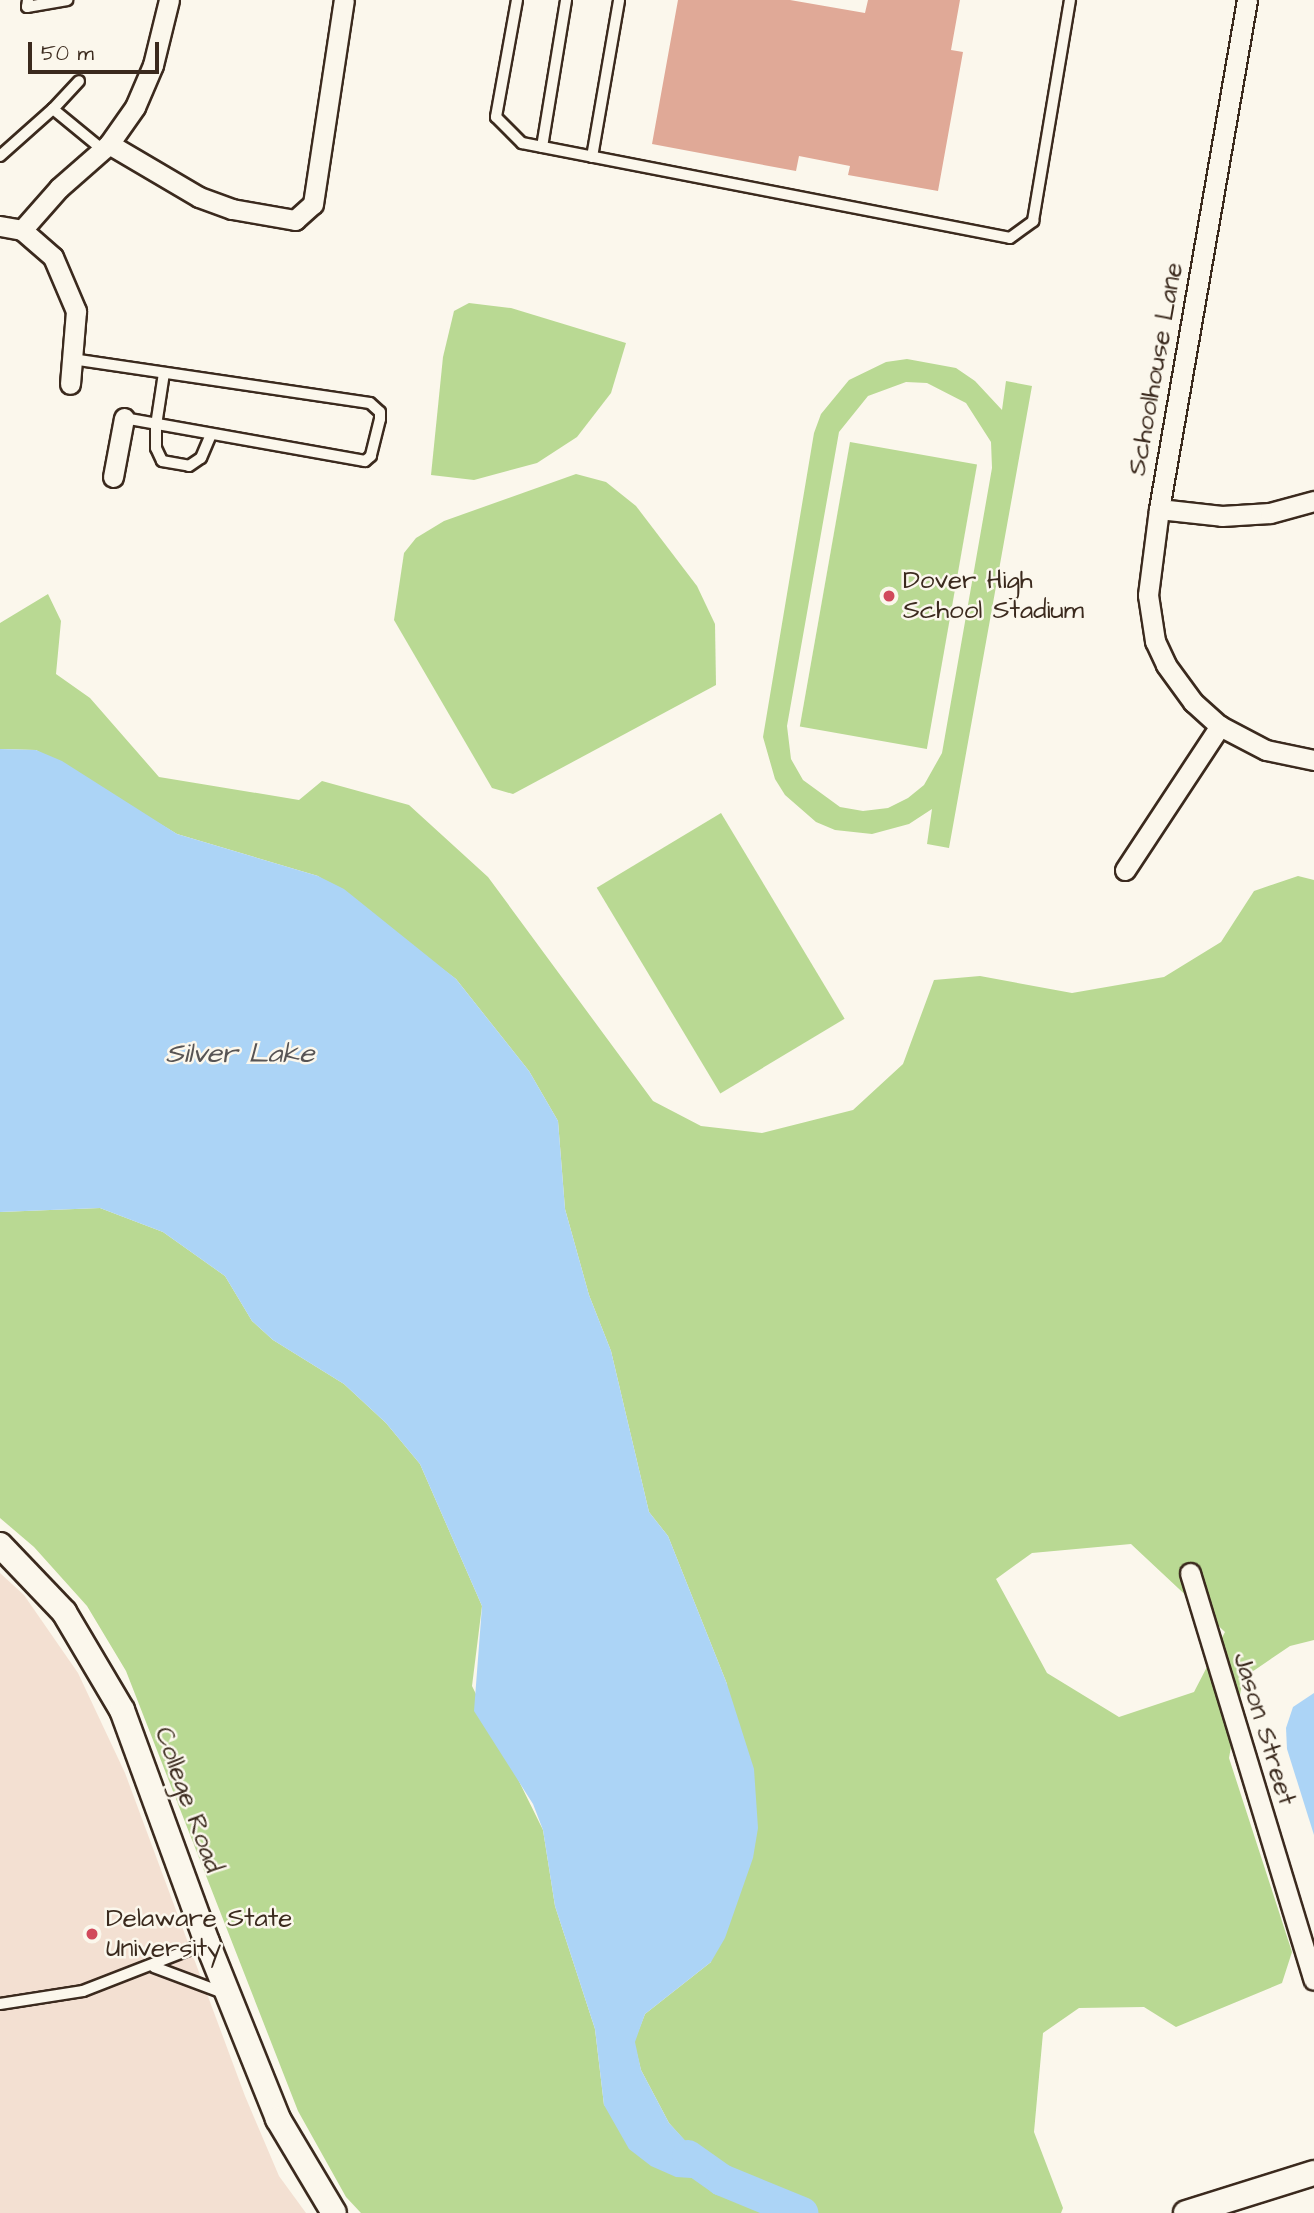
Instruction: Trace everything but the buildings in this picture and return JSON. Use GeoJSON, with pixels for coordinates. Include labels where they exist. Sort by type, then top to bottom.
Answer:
{"type":"FeatureCollection","features":[{"type":"Feature","properties":{"kind":"street"},"geometry":{"type":"LineString","coordinates":[[22,230],[106,147],[135,107],[153,65],[169,0]]}},
{"type":"Feature","properties":{"kind":"street"},"geometry":{"type":"LineString","coordinates":[[106,147],[199,197],[232,209],[295,220],[313,204],[344,0]]}},
{"type":"Feature","properties":{"kind":"street","name":"Schoolhouse Lane"},"geometry":{"type":"LineString","coordinates":[[1247,0],[1159,509],[1148,595],[1155,641],[1166,665],[1193,702],[1220,726],[1266,750],[1314,760]]}},
{"type":"Feature","properties":{"kind":"street"},"geometry":{"type":"LineString","coordinates":[[0,226],[22,230],[53,257],[67,287],[76,311],[70,384]]}},
{"type":"Feature","properties":{"kind":"street"},"geometry":{"type":"LineString","coordinates":[[113,477],[124,418]]}},
{"type":"Feature","properties":{"kind":"street"},"geometry":{"type":"LineString","coordinates":[[1159,509],[1222,516],[1270,513],[1314,501]]}},
{"type":"Feature","properties":{"kind":"street"},"geometry":{"type":"LineString","coordinates":[[1125,870],[1220,726]]}},
{"type":"Feature","properties":{"kind":"street","name":"College Road"},"geometry":{"type":"LineString","coordinates":[[0,1545],[64,1612],[122,1710],[207,1942],[278,2119],[334,2213]]}},
{"type":"Feature","properties":{"kind":"street","name":"Jason Street"},"geometry":{"type":"LineString","coordinates":[[1190,1573],[1314,1980]]}},
{"type":"Feature","properties":{"kind":"street"},"geometry":{"type":"LineString","coordinates":[[1186,2213],[1314,2173]]}},
{"type":"Feature","properties":{"kind":"lane"},"geometry":{"type":"LineString","coordinates":[[28,0],[27,7],[67,0]]}},
{"type":"Feature","properties":{"kind":"lane"},"geometry":{"type":"LineString","coordinates":[[516,0],[496,117],[522,143],[1010,238],[1033,221],[1070,0]]}},
{"type":"Feature","properties":{"kind":"lane"},"geometry":{"type":"LineString","coordinates":[[542,147],[566,0]]}},
{"type":"Feature","properties":{"kind":"lane"},"geometry":{"type":"LineString","coordinates":[[592,157],[619,0]]}},
{"type":"Feature","properties":{"kind":"lane"},"geometry":{"type":"LineString","coordinates":[[0,156],[53,108],[79,80]]}},
{"type":"Feature","properties":{"kind":"lane"},"geometry":{"type":"LineString","coordinates":[[53,108],[106,147]]}},
{"type":"Feature","properties":{"kind":"lane"},"geometry":{"type":"LineString","coordinates":[[72,359],[370,403],[380,412],[371,456],[365,460],[124,418]]}},
{"type":"Feature","properties":{"kind":"lane"},"geometry":{"type":"LineString","coordinates":[[164,373],[156,425],[156,448],[163,461],[171,465],[188,466],[201,458],[211,434]]}},
{"type":"Feature","properties":{"kind":"lane"},"geometry":{"type":"LineString","coordinates":[[0,2004],[83,1991],[153,1967],[207,1942]]}},
{"type":"Feature","properties":{"kind":"lane"},"geometry":{"type":"LineString","coordinates":[[153,1967],[190,1977],[230,1997]]}},
{"type":"Feature","properties":{"kind":"shaded area","name":"Delaware State University"},"geometry":{"type":"Polygon","coordinates":[[[0,1573],[24,1595],[78,1673],[125,1773],[245,2096],[279,2176],[306,2213],[0,2213],[0,1573]]]}},
{"type":"Feature","properties":{"kind":"green space"},"geometry":{"type":"Polygon","coordinates":[[[469,303],[511,308],[626,343],[611,393],[577,437],[537,463],[474,480],[431,475],[443,357],[454,311],[469,303]]]}},
{"type":"Feature","properties":{"kind":"green space"},"geometry":{"type":"Polygon","coordinates":[[[907,359],[956,368],[975,381],[1002,410],[1006,381],[1032,386],[949,848],[927,844],[932,809],[909,824],[872,834],[835,830],[816,822],[785,795],[775,779],[763,737],[814,433],[821,414],[849,380],[886,362],[907,359]],[[906,382],[868,396],[839,432],[787,726],[791,759],[803,780],[840,807],[863,811],[888,808],[908,798],[924,785],[942,753],[992,468],[991,442],[966,403],[927,383],[906,382]]]}},
{"type":"Feature","properties":{"kind":"green space"},"geometry":{"type":"Polygon","coordinates":[[[850,442],[977,464],[927,749],[800,727],[850,442]]]}},
{"type":"Feature","properties":{"kind":"green space"},"geometry":{"type":"Polygon","coordinates":[[[576,474],[606,482],[636,506],[697,586],[715,624],[716,685],[513,794],[492,788],[394,620],[404,553],[416,538],[444,521],[576,474]]]}},
{"type":"Feature","properties":{"kind":"green space"},"geometry":{"type":"Polygon","coordinates":[[[48,594],[61,621],[56,674],[90,698],[159,777],[299,800],[322,781],[409,805],[488,877],[653,1101],[701,1126],[762,1133],[853,1110],[903,1064],[934,980],[980,976],[1072,993],[1164,977],[1221,942],[1254,891],[1298,876],[1314,880],[1314,1640],[1290,1646],[1243,1678],[1229,1758],[1292,1952],[1282,1983],[1176,2027],[1144,2007],[1079,2008],[1043,2033],[1034,2132],[1063,2208],[1061,2213],[361,2213],[346,2197],[298,2111],[126,1671],[87,1606],[34,1547],[0,1518],[0,1212],[100,1208],[163,1232],[225,1276],[252,1321],[273,1340],[344,1384],[386,1423],[420,1464],[482,1606],[472,1686],[543,1830],[555,1906],[595,2029],[604,2105],[720,2180],[669,2123],[641,2070],[634,2042],[645,2014],[711,1962],[727,1684],[668,1536],[649,1512],[611,1351],[589,1295],[565,1209],[558,1121],[529,1071],[456,979],[318,876],[177,834],[36,750],[0,749],[0,623],[48,594]],[[1131,1544],[1032,1553],[996,1579],[1047,1673],[1119,1717],[1194,1692],[1225,1632],[1131,1544]]]}},
{"type":"Feature","properties":{"kind":"green space"},"geometry":{"type":"Polygon","coordinates":[[[721,813],[845,1019],[720,1093],[597,888],[721,813]]]}},
{"type":"Feature","properties":{"kind":"water","name":"Silver Lake"},"geometry":{"type":"Polygon","coordinates":[[[0,749],[36,750],[62,761],[177,834],[318,876],[344,889],[456,979],[529,1071],[558,1121],[565,1209],[589,1295],[611,1351],[649,1512],[668,1536],[727,1684],[754,1769],[758,1828],[753,1858],[725,1938],[711,1962],[645,2014],[635,2042],[641,2070],[669,2123],[722,2180],[676,2177],[651,2166],[629,2149],[604,2105],[595,2029],[555,1906],[543,1830],[533,1804],[474,1711],[482,1606],[420,1464],[386,1423],[344,1384],[273,1340],[252,1321],[225,1276],[163,1232],[100,1208],[0,1212],[0,749]]]}},
{"type":"Feature","properties":{"kind":"water"},"geometry":{"type":"Polygon","coordinates":[[[1314,1693],[1314,1835],[1287,1749],[1286,1728],[1293,1707],[1314,1693]]]}},
{"type":"Feature","properties":{"kind":"waterway"},"geometry":{"type":"LineString","coordinates":[[688,2156],[722,2180],[802,2213]]}},
{"type":"Feature","properties":{"kind":"place","name":"Dover High School Stadium"},"geometry":{"type":"Point","coordinates":[889,596]}},
{"type":"Feature","properties":{"kind":"place","name":"Delaware State University"},"geometry":{"type":"Point","coordinates":[92,1934]}}]}
